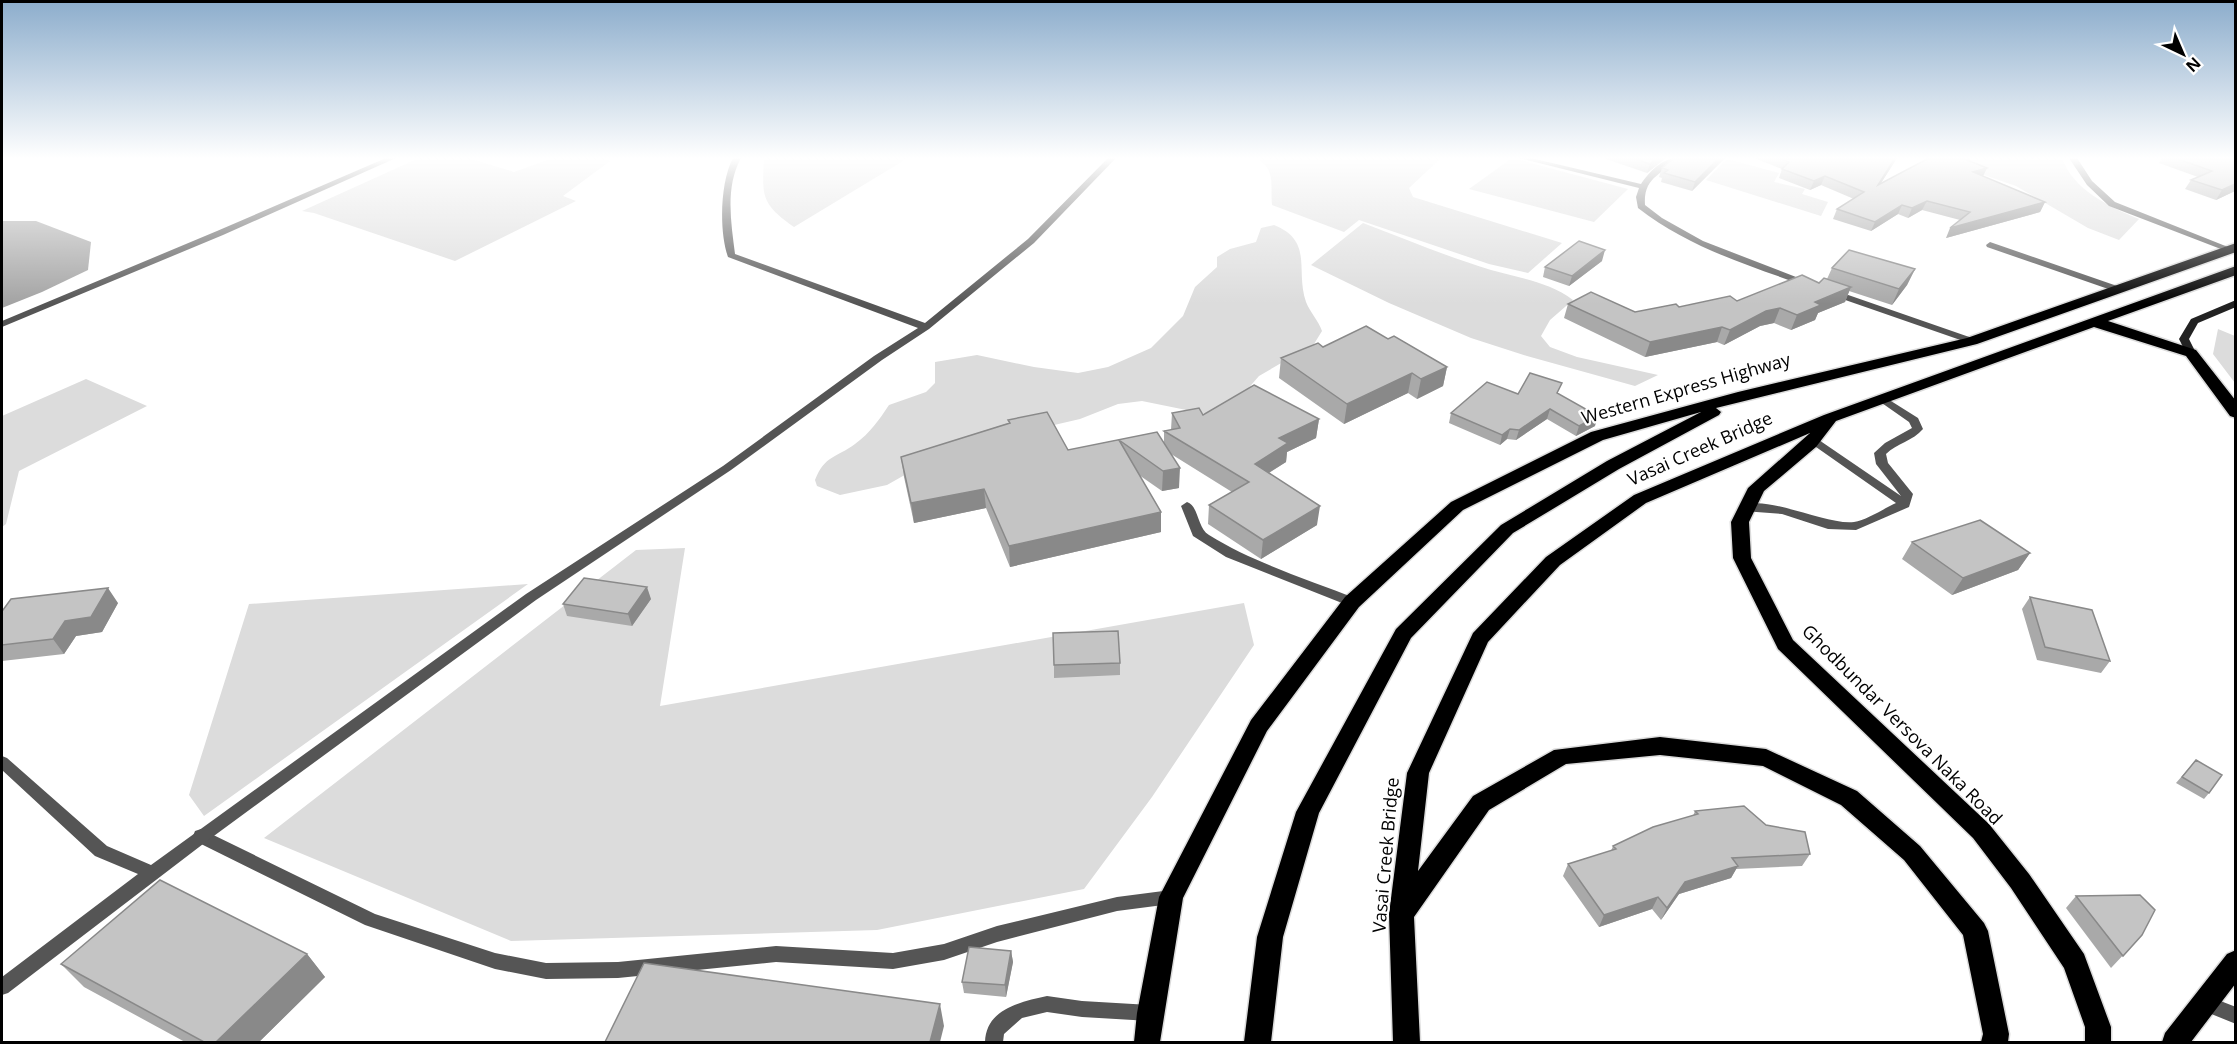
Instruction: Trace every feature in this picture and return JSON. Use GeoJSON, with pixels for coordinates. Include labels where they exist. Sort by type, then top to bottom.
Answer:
{"type":"FeatureCollection","features":[{"type":"Feature","properties":{"kind":"highway","name":"Western Express Highway"},"geometry":{"type":"LineString","coordinates":[[1147,1042],[1171,897],[1259,726],[1352,602],[1457,506],[1597,436],[1743,395],[1972,340],[2232,248]]}},
{"type":"Feature","properties":{"kind":"highway"},"geometry":{"type":"LineString","coordinates":[[1830,418],[2235,270]]}},
{"type":"Feature","properties":{"kind":"highway"},"geometry":{"type":"LineString","coordinates":[[2092,321],[2191,353],[2235,413]]}},
{"type":"Feature","properties":{"kind":"highway"},"geometry":{"type":"LineString","coordinates":[[1257,1042],[1269,937],[1308,812],[1403,634],[1507,529],[1613,465],[1743,395]]}},
{"type":"Feature","properties":{"kind":"highway","name":"Ghodbundar Versova Naka Road"},"geometry":{"type":"LineString","coordinates":[[1830,418],[1812,440],[1757,488],[1740,522],[1742,558],[1785,644],[1981,831],[2020,881],[2075,962],[2098,1027],[2098,1042]]}},
{"type":"Feature","properties":{"kind":"highway","name":"Vasai Creek Bridge"},"geometry":{"type":"LineString","coordinates":[[1406,1042],[1401,914],[1418,773],[1480,638],[1553,561],[1640,499],[1830,418]]}},
{"type":"Feature","properties":{"kind":"highway"},"geometry":{"type":"LineString","coordinates":[[1401,914],[1481,803],[1562,756],[1660,746],[1766,758],[1849,798],[1912,853],[1975,930],[1996,1034],[1995,1042]]}},
{"type":"Feature","properties":{"kind":"highway"},"geometry":{"type":"LineString","coordinates":[[2175,1042],[2235,962]]}},
{"type":"Feature","properties":{"kind":"street"},"geometry":{"type":"LineString","coordinates":[[2,324],[280,207]]}},
{"type":"Feature","properties":{"kind":"street"},"geometry":{"type":"LineString","coordinates":[[726,207],[731,255],[926,327]]}},
{"type":"Feature","properties":{"kind":"street"},"geometry":{"type":"LineString","coordinates":[[2,987],[201,836],[531,597],[727,468],[878,358],[926,327],[1031,241],[1064,207]]}},
{"type":"Feature","properties":{"kind":"street"},"geometry":{"type":"LineString","coordinates":[[1642,207],[1658,221],[1695,240],[1814,286]]}},
{"type":"Feature","properties":{"kind":"street"},"geometry":{"type":"LineString","coordinates":[[2119,207],[2232,248]]}},
{"type":"Feature","properties":{"kind":"street"},"geometry":{"type":"LineString","coordinates":[[1990,245],[2116,289]]}},
{"type":"Feature","properties":{"kind":"street"},"geometry":{"type":"LineString","coordinates":[[1825,290],[1972,340]]}},
{"type":"Feature","properties":{"kind":"street"},"geometry":{"type":"LineString","coordinates":[[2191,353],[2184,339],[2194,321],[2235,303]]}},
{"type":"Feature","properties":{"kind":"street"},"geometry":{"type":"LineString","coordinates":[[1883,399],[1914,420],[1918,429],[1911,437],[1885,446],[1880,453],[1882,465],[1907,494],[1905,504]]}},
{"type":"Feature","properties":{"kind":"street"},"geometry":{"type":"LineString","coordinates":[[1812,440],[1905,504]]}},
{"type":"Feature","properties":{"kind":"street"},"geometry":{"type":"LineString","coordinates":[[1747,508],[1783,510],[1828,525],[1856,526],[1905,504]]}},
{"type":"Feature","properties":{"kind":"street"},"geometry":{"type":"LineString","coordinates":[[1187,506],[1197,533],[1230,554],[1352,602]]}},
{"type":"Feature","properties":{"kind":"street"},"geometry":{"type":"LineString","coordinates":[[2,762],[101,851],[153,873]]}},
{"type":"Feature","properties":{"kind":"street"},"geometry":{"type":"LineString","coordinates":[[201,836],[371,920],[495,961],[546,971],[618,970],[776,954],[893,961],[944,952],[997,934],[1117,904],[1171,897]]}},
{"type":"Feature","properties":{"kind":"street"},"geometry":{"type":"LineString","coordinates":[[2205,1003],[2235,1016]]}},
{"type":"Feature","properties":{"kind":"street"},"geometry":{"type":"LineString","coordinates":[[994,1042],[995,1030],[1017,1011],[1047,1004],[1082,1009],[1150,1013]]}},
{"type":"Feature","properties":{"kind":"shaded area"},"geometry":{"type":"Polygon","coordinates":[[[311,207],[564,207],[455,261],[314,213],[302,211],[311,207]]]}},
{"type":"Feature","properties":{"kind":"shaded area"},"geometry":{"type":"Polygon","coordinates":[[[770,207],[828,207],[794,227],[770,207]]]}},
{"type":"Feature","properties":{"kind":"shaded area"},"geometry":{"type":"Polygon","coordinates":[[[1277,207],[1444,207],[1562,243],[1528,273],[1489,264],[1359,220],[1344,232],[1277,207]]]}},
{"type":"Feature","properties":{"kind":"shaded area"},"geometry":{"type":"Polygon","coordinates":[[[1536,207],[1610,207],[1594,222],[1536,207]]]}},
{"type":"Feature","properties":{"kind":"shaded area"},"geometry":{"type":"Polygon","coordinates":[[[1791,207],[1826,207],[1821,216],[1791,207]]]}},
{"type":"Feature","properties":{"kind":"shaded area"},"geometry":{"type":"Polygon","coordinates":[[[2052,207],[2112,207],[2139,219],[2119,240],[2088,228],[2052,207]]]}},
{"type":"Feature","properties":{"kind":"shaded area"},"geometry":{"type":"Polygon","coordinates":[[[2,221],[36,221],[91,242],[88,270],[2,308],[2,221]]]}},
{"type":"Feature","properties":{"kind":"shaded area"},"geometry":{"type":"Polygon","coordinates":[[[1363,223],[1491,270],[1534,281],[1564,294],[1573,300],[1550,320],[1541,336],[1550,347],[1577,357],[1658,375],[1635,386],[1527,356],[1471,338],[1389,303],[1311,265],[1363,223]]]}},
{"type":"Feature","properties":{"kind":"shaded area"},"geometry":{"type":"Polygon","coordinates":[[[1274,225],[1294,239],[1299,248],[1306,302],[1322,331],[1314,344],[1259,376],[1239,399],[1206,414],[1142,401],[1118,404],[1080,419],[1024,432],[917,468],[887,485],[840,495],[817,486],[815,480],[827,461],[848,449],[865,435],[889,405],[926,392],[935,383],[935,362],[977,355],[1034,367],[1078,373],[1108,367],[1151,348],[1183,316],[1195,287],[1217,267],[1217,257],[1230,249],[1256,242],[1261,228],[1274,225]]]}},
{"type":"Feature","properties":{"kind":"shaded area"},"geometry":{"type":"Polygon","coordinates":[[[2218,329],[2235,336],[2235,383],[2213,354],[2218,329]]]}},
{"type":"Feature","properties":{"kind":"shaded area"},"geometry":{"type":"Polygon","coordinates":[[[86,379],[147,406],[19,471],[6,524],[2,527],[2,416],[86,379]]]}},
{"type":"Feature","properties":{"kind":"shaded area"},"geometry":{"type":"Polygon","coordinates":[[[685,548],[660,706],[1244,603],[1254,645],[1152,797],[1084,889],[877,930],[511,941],[264,838],[636,550],[685,548]]]}},
{"type":"Feature","properties":{"kind":"shaded area"},"geometry":{"type":"Polygon","coordinates":[[[528,584],[204,816],[189,795],[249,604],[528,584]]]}},
{"type":"Feature","properties":{"kind":"building"},"geometry":{"type":"Polygon","coordinates":[[[1841,207],[1899,207],[1875,222],[1837,209],[1841,207]]]}},
{"type":"Feature","properties":{"kind":"building"},"geometry":{"type":"Polygon","coordinates":[[[1949,207],[2028,207],[1950,228],[1970,212],[1949,207]]]}},
{"type":"Feature","properties":{"kind":"building"},"geometry":{"type":"Polygon","coordinates":[[[1579,241],[1605,250],[1572,276],[1545,267],[1579,241]]]}},
{"type":"Feature","properties":{"kind":"building"},"geometry":{"type":"Polygon","coordinates":[[[1849,250],[1915,269],[1899,289],[1832,268],[1849,250]]]}},
{"type":"Feature","properties":{"kind":"building"},"geometry":{"type":"Polygon","coordinates":[[[1802,275],[1819,283],[1824,278],[1851,287],[1815,302],[1821,305],[1797,315],[1780,308],[1766,311],[1730,330],[1722,327],[1650,342],[1568,304],[1591,292],[1635,312],[1676,304],[1679,307],[1730,296],[1737,301],[1802,275]]]}},
{"type":"Feature","properties":{"kind":"building"},"geometry":{"type":"Polygon","coordinates":[[[1366,326],[1388,339],[1394,336],[1447,367],[1421,379],[1412,373],[1347,404],[1281,358],[1318,343],[1323,347],[1366,326]]]}},
{"type":"Feature","properties":{"kind":"building"},"geometry":{"type":"Polygon","coordinates":[[[1530,373],[1562,383],[1557,393],[1598,416],[1579,426],[1550,409],[1519,430],[1510,429],[1502,435],[1451,413],[1487,382],[1518,394],[1530,373]]]}},
{"type":"Feature","properties":{"kind":"building"},"geometry":{"type":"Polygon","coordinates":[[[1254,385],[1319,419],[1279,438],[1288,443],[1255,464],[1320,506],[1263,540],[1209,505],[1249,482],[1164,431],[1180,428],[1172,413],[1199,408],[1203,415],[1254,385]]]}},
{"type":"Feature","properties":{"kind":"building"},"geometry":{"type":"Polygon","coordinates":[[[1047,412],[1068,450],[1157,432],[1180,468],[1163,471],[1119,440],[1161,512],[1009,546],[984,489],[911,503],[901,457],[1010,423],[1008,420],[1047,412]]]}},
{"type":"Feature","properties":{"kind":"building"},"geometry":{"type":"Polygon","coordinates":[[[1980,520],[2030,553],[1963,578],[1912,542],[1980,520]]]}},
{"type":"Feature","properties":{"kind":"building"},"geometry":{"type":"Polygon","coordinates":[[[584,578],[647,587],[628,614],[563,604],[584,578]]]}},
{"type":"Feature","properties":{"kind":"building"},"geometry":{"type":"Polygon","coordinates":[[[108,588],[91,617],[65,621],[53,639],[2,645],[2,610],[11,599],[108,588]]]}},
{"type":"Feature","properties":{"kind":"building"},"geometry":{"type":"Polygon","coordinates":[[[2030,597],[2092,610],[2110,661],[2045,647],[2030,597]]]}},
{"type":"Feature","properties":{"kind":"building"},"geometry":{"type":"Polygon","coordinates":[[[1118,631],[1120,663],[1054,665],[1053,633],[1118,631]]]}},
{"type":"Feature","properties":{"kind":"building"},"geometry":{"type":"Polygon","coordinates":[[[2196,760],[2222,775],[2209,793],[2182,777],[2196,760]]]}},
{"type":"Feature","properties":{"kind":"building"},"geometry":{"type":"Polygon","coordinates":[[[1744,806],[1766,825],[1805,832],[1810,854],[1732,858],[1738,866],[1685,882],[1667,908],[1658,897],[1604,915],[1568,864],[1616,849],[1613,846],[1653,827],[1698,814],[1695,811],[1744,806]]]}},
{"type":"Feature","properties":{"kind":"building"},"geometry":{"type":"Polygon","coordinates":[[[160,880],[307,954],[216,1042],[204,1042],[61,964],[160,880]]]}},
{"type":"Feature","properties":{"kind":"building"},"geometry":{"type":"Polygon","coordinates":[[[2140,895],[2155,910],[2142,935],[2123,956],[2076,896],[2140,895]]]}},
{"type":"Feature","properties":{"kind":"building"},"geometry":{"type":"Polygon","coordinates":[[[969,947],[1011,951],[1005,985],[962,982],[969,947]]]}},
{"type":"Feature","properties":{"kind":"building"},"geometry":{"type":"Polygon","coordinates":[[[644,963],[940,1004],[930,1042],[605,1042],[644,963]]]}}]}
